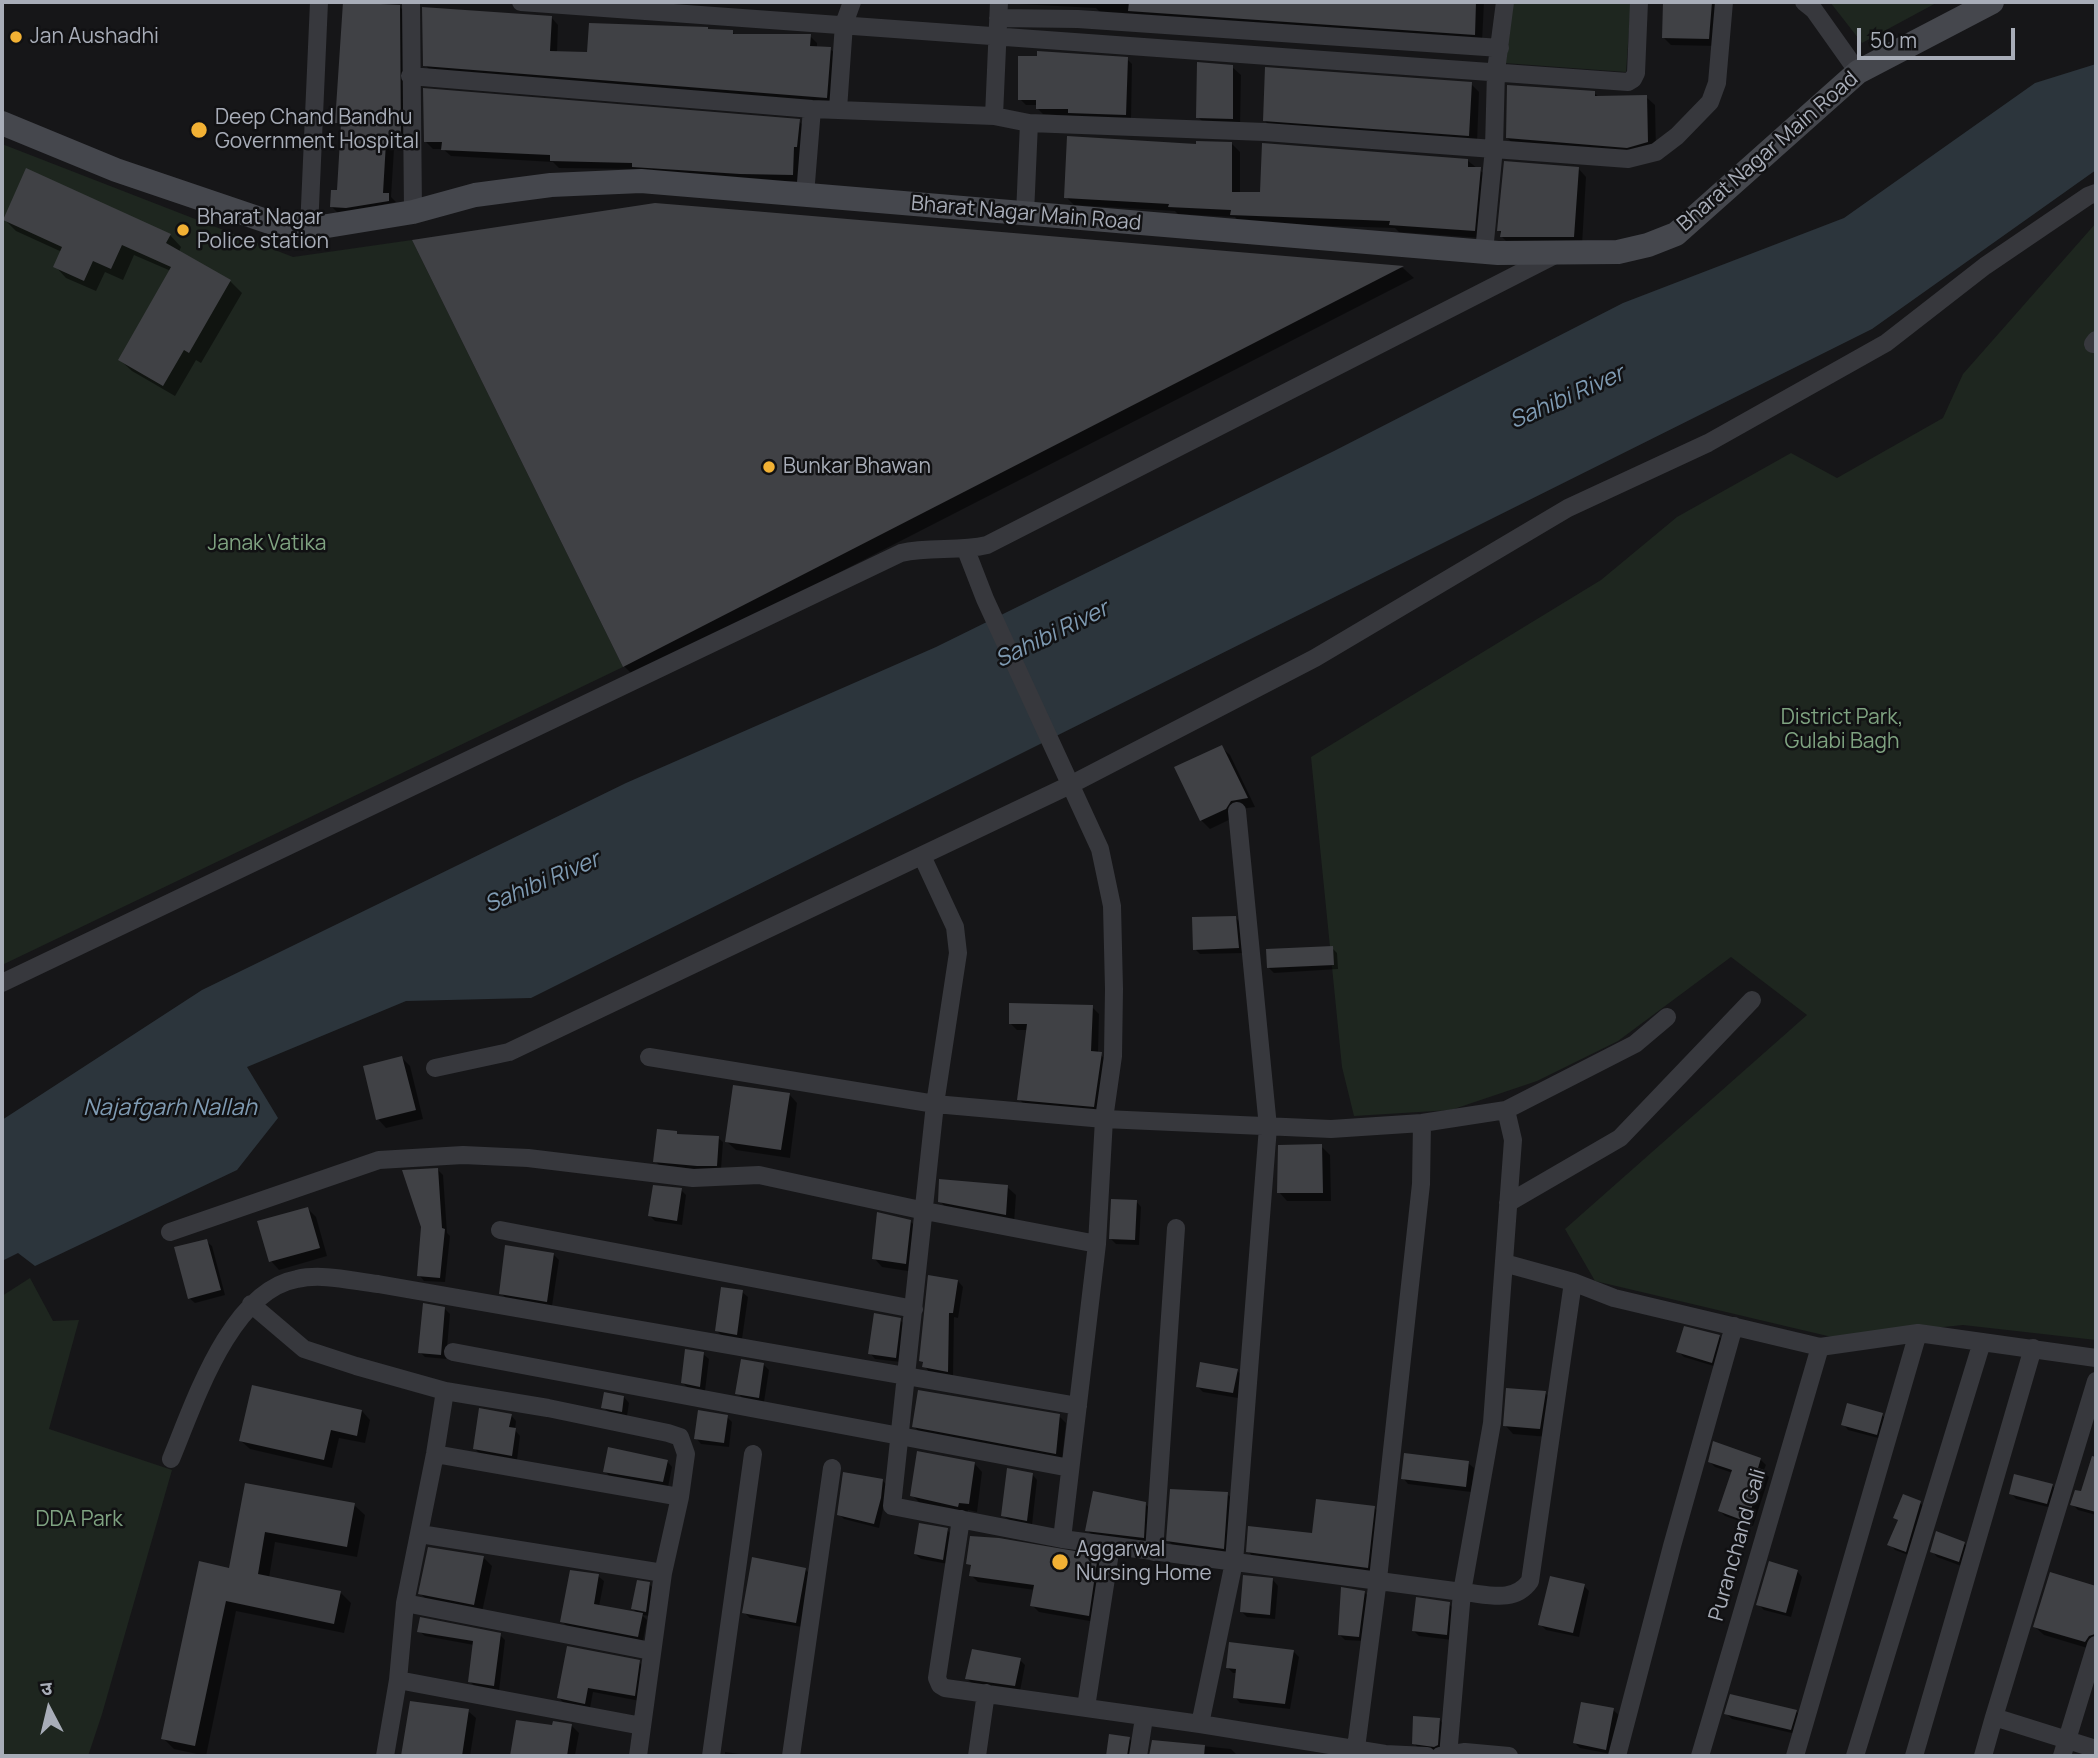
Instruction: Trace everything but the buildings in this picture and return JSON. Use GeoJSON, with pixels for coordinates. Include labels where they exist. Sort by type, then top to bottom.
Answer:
{"type":"FeatureCollection","features":[{"type":"Feature","properties":{"kind":"street"},"geometry":{"type":"LineString","coordinates":[[309,229],[319,2]]}},
{"type":"Feature","properties":{"kind":"street"},"geometry":{"type":"LineString","coordinates":[[411,2],[412,212]]}},
{"type":"Feature","properties":{"kind":"street"},"geometry":{"type":"LineString","coordinates":[[521,2],[778,10],[844,24],[998,18],[1079,10],[1500,48]]}},
{"type":"Feature","properties":{"kind":"street"},"geometry":{"type":"LineString","coordinates":[[838,109],[848,2]]}},
{"type":"Feature","properties":{"kind":"street"},"geometry":{"type":"LineString","coordinates":[[1484,251],[1494,148],[1496,71],[1505,2]]}},
{"type":"Feature","properties":{"kind":"street"},"geometry":{"type":"LineString","coordinates":[[998,18],[1075,41],[1628,82],[1636,73],[1639,2]]}},
{"type":"Feature","properties":{"kind":"street"},"geometry":{"type":"LineString","coordinates":[[410,76],[812,109],[994,116],[1029,123],[1265,132],[1628,159],[1656,152],[1677,136],[1710,102],[1717,83],[1724,2]]}},
{"type":"Feature","properties":{"kind":"street"},"geometry":{"type":"LineString","coordinates":[[1804,2],[1814,10],[1858,72]]}},
{"type":"Feature","properties":{"kind":"street","name":"Bharat Nagar Main Road"},"geometry":{"type":"LineString","coordinates":[[2,123],[139,178],[284,227],[309,229],[412,212],[475,195],[551,185],[641,181],[1484,251],[1618,252],[1648,245],[1675,234],[1858,72],[1992,2]]}},
{"type":"Feature","properties":{"kind":"street"},"geometry":{"type":"LineString","coordinates":[[1075,41],[1079,10]]}},
{"type":"Feature","properties":{"kind":"street"},"geometry":{"type":"LineString","coordinates":[[994,116],[998,18]]}},
{"type":"Feature","properties":{"kind":"street"},"geometry":{"type":"LineString","coordinates":[[805,195],[812,109]]}},
{"type":"Feature","properties":{"kind":"street"},"geometry":{"type":"LineString","coordinates":[[1025,214],[1029,123]]}},
{"type":"Feature","properties":{"kind":"street"},"geometry":{"type":"LineString","coordinates":[[435,1068],[509,1052],[1072,784],[1315,658],[1568,508],[1708,443],[1886,343],[1986,266],[2096,193]]}},
{"type":"Feature","properties":{"kind":"street"},"geometry":{"type":"LineString","coordinates":[[2,983],[901,553],[925,549],[966,550],[987,545],[1559,253]]}},
{"type":"Feature","properties":{"kind":"street"},"geometry":{"type":"LineString","coordinates":[[966,550],[985,599],[1100,849],[1112,906],[1113,1056],[1104,1119],[1097,1244],[1062,1539]]}},
{"type":"Feature","properties":{"kind":"street"},"geometry":{"type":"LineString","coordinates":[[1200,1724],[1234,1562],[1268,1127],[1237,811]]}},
{"type":"Feature","properties":{"kind":"street"},"geometry":{"type":"LineString","coordinates":[[922,856],[955,927],[958,953],[935,1104],[892,1506],[1062,1539],[1462,1592],[1513,1596],[1523,1590],[1530,1581],[1573,1282]]}},
{"type":"Feature","properties":{"kind":"street"},"geometry":{"type":"LineString","coordinates":[[1508,1203],[1620,1138],[1752,1000]]}},
{"type":"Feature","properties":{"kind":"street"},"geometry":{"type":"LineString","coordinates":[[649,1057],[935,1104],[1104,1119],[1331,1129],[1422,1123],[1506,1110],[1635,1044],[1667,1017]]}},
{"type":"Feature","properties":{"kind":"street"},"geometry":{"type":"LineString","coordinates":[[1506,1110],[1513,1140],[1492,1423],[1462,1592],[1445,1756],[1465,1752],[1509,1756]]}},
{"type":"Feature","properties":{"kind":"street"},"geometry":{"type":"LineString","coordinates":[[1356,1748],[1421,1184],[1422,1123]]}},
{"type":"Feature","properties":{"kind":"street"},"geometry":{"type":"LineString","coordinates":[[170,1232],[379,1160],[429,1156],[528,1158],[693,1178],[759,1175],[1097,1244]]}},
{"type":"Feature","properties":{"kind":"street"},"geometry":{"type":"LineString","coordinates":[[1154,1552],[1176,1228]]}},
{"type":"Feature","properties":{"kind":"street"},"geometry":{"type":"LineString","coordinates":[[500,1230],[914,1309]]}},
{"type":"Feature","properties":{"kind":"street"},"geometry":{"type":"LineString","coordinates":[[1504,1263],[1573,1282],[1614,1297],[1820,1347],[1918,1334],[2096,1358]]}},
{"type":"Feature","properties":{"kind":"street"},"geometry":{"type":"LineString","coordinates":[[171,1459],[215,1355],[251,1304],[273,1289],[296,1279],[326,1278],[377,1284],[1078,1406]]}},
{"type":"Feature","properties":{"kind":"street"},"geometry":{"type":"LineString","coordinates":[[251,1304],[304,1349],[356,1366],[445,1391],[548,1408],[680,1437],[686,1454],[680,1497],[663,1573],[638,1756]]}},
{"type":"Feature","properties":{"kind":"street"},"geometry":{"type":"LineString","coordinates":[[1617,1756],[1734,1326]]}},
{"type":"Feature","properties":{"kind":"street"},"geometry":{"type":"LineString","coordinates":[[1795,1756],[1918,1334]]}},
{"type":"Feature","properties":{"kind":"street"},"geometry":{"type":"LineString","coordinates":[[1856,1756],[1982,1342]]}},
{"type":"Feature","properties":{"kind":"street","name":"Puranchand Gali"},"geometry":{"type":"LineString","coordinates":[[1700,1756],[1820,1347]]}},
{"type":"Feature","properties":{"kind":"street"},"geometry":{"type":"LineString","coordinates":[[1914,1756],[2033,1348]]}},
{"type":"Feature","properties":{"kind":"street"},"geometry":{"type":"LineString","coordinates":[[453,1352],[1070,1468]]}},
{"type":"Feature","properties":{"kind":"street"},"geometry":{"type":"LineString","coordinates":[[1983,1756],[2096,1381]]}},
{"type":"Feature","properties":{"kind":"street"},"geometry":{"type":"LineString","coordinates":[[385,1756],[398,1680],[405,1603],[436,1454],[445,1391]]}},
{"type":"Feature","properties":{"kind":"street"},"geometry":{"type":"LineString","coordinates":[[436,1454],[680,1497]]}},
{"type":"Feature","properties":{"kind":"street"},"geometry":{"type":"LineString","coordinates":[[711,1756],[753,1454]]}},
{"type":"Feature","properties":{"kind":"street"},"geometry":{"type":"LineString","coordinates":[[791,1756],[832,1468]]}},
{"type":"Feature","properties":{"kind":"street"},"geometry":{"type":"LineString","coordinates":[[961,1519],[937,1678],[940,1685],[1385,1754],[1427,1756]]}},
{"type":"Feature","properties":{"kind":"street"},"geometry":{"type":"LineString","coordinates":[[420,1534],[663,1573]]}},
{"type":"Feature","properties":{"kind":"street"},"geometry":{"type":"LineString","coordinates":[[1086,1707],[1111,1546]]}},
{"type":"Feature","properties":{"kind":"street"},"geometry":{"type":"LineString","coordinates":[[405,1603],[651,1650]]}},
{"type":"Feature","properties":{"kind":"street"},"geometry":{"type":"LineString","coordinates":[[2064,1748],[2096,1644]]}},
{"type":"Feature","properties":{"kind":"street"},"geometry":{"type":"LineString","coordinates":[[398,1680],[642,1726]]}},
{"type":"Feature","properties":{"kind":"street"},"geometry":{"type":"LineString","coordinates":[[977,1756],[986,1693]]}},
{"type":"Feature","properties":{"kind":"street"},"geometry":{"type":"LineString","coordinates":[[1994,1717],[2064,1748],[2096,1749]]}},
{"type":"Feature","properties":{"kind":"street"},"geometry":{"type":"LineString","coordinates":[[1138,1756],[1144,1718]]}},
{"type":"Feature","properties":{"kind":"green space"},"geometry":{"type":"Polygon","coordinates":[[[1509,2],[1631,2],[1626,72],[1504,63],[1509,2]]]}},
{"type":"Feature","properties":{"kind":"green space"},"geometry":{"type":"Polygon","coordinates":[[[1830,2],[1938,2],[1862,43],[1830,2]]]}},
{"type":"Feature","properties":{"kind":"green space","name":"Janak Vatika"},"geometry":{"type":"Polygon","coordinates":[[[2,144],[293,257],[412,240],[623,667],[2,965],[2,144]]]}},
{"type":"Feature","properties":{"kind":"green space","name":"District Park, Gulabi Bagh"},"geometry":{"type":"Polygon","coordinates":[[[2096,223],[2096,1340],[1963,1325],[1836,1338],[1595,1281],[1565,1229],[1807,1015],[1731,957],[1618,1041],[1537,1081],[1451,1110],[1354,1116],[1342,1067],[1311,757],[1601,580],[1677,517],[1791,453],[1837,478],[1943,418],[1963,374],[2096,223]]]}},
{"type":"Feature","properties":{"kind":"green space","name":"DDA Park"},"geometry":{"type":"Polygon","coordinates":[[[30,1278],[53,1321],[79,1320],[49,1429],[172,1470],[88,1756],[2,1756],[2,1296],[30,1278]]]}},
{"type":"Feature","properties":{"kind":"water","name":"Najafgarh Nallah"},"geometry":{"type":"Polygon","coordinates":[[[2096,64],[2096,170],[1872,329],[531,998],[406,1001],[247,1067],[278,1118],[237,1170],[35,1266],[18,1253],[2,1261],[2,1120],[202,990],[626,783],[936,647],[1334,451],[1623,303],[1844,218],[2035,83],[2096,64]]]}},
{"type":"Feature","properties":{"kind":"place","name":"Jan Aushadhi"},"geometry":{"type":"Point","coordinates":[16,37]}},
{"type":"Feature","properties":{"kind":"place","name":"Deep Chand Bandhu Government Hospital"},"geometry":{"type":"Point","coordinates":[199,130]}},
{"type":"Feature","properties":{"kind":"place","name":"Bharat Nagar Police station"},"geometry":{"type":"Point","coordinates":[183,230]}},
{"type":"Feature","properties":{"kind":"place","name":"Bunkar Bhawan"},"geometry":{"type":"Point","coordinates":[769,467]}},
{"type":"Feature","properties":{"kind":"place","name":"Aggarwal Nursing Home"},"geometry":{"type":"Point","coordinates":[1060,1562]}},
{"type":"Feature","properties":{"kind":"water label","name":"Sahibi River"},"geometry":{"type":"Point","coordinates":[1567,398]}},
{"type":"Feature","properties":{"kind":"water label","name":"Sahibi River"},"geometry":{"type":"Point","coordinates":[1052,635]}},
{"type":"Feature","properties":{"kind":"water label","name":"Sahibi River"},"geometry":{"type":"Point","coordinates":[542,883]}}]}
